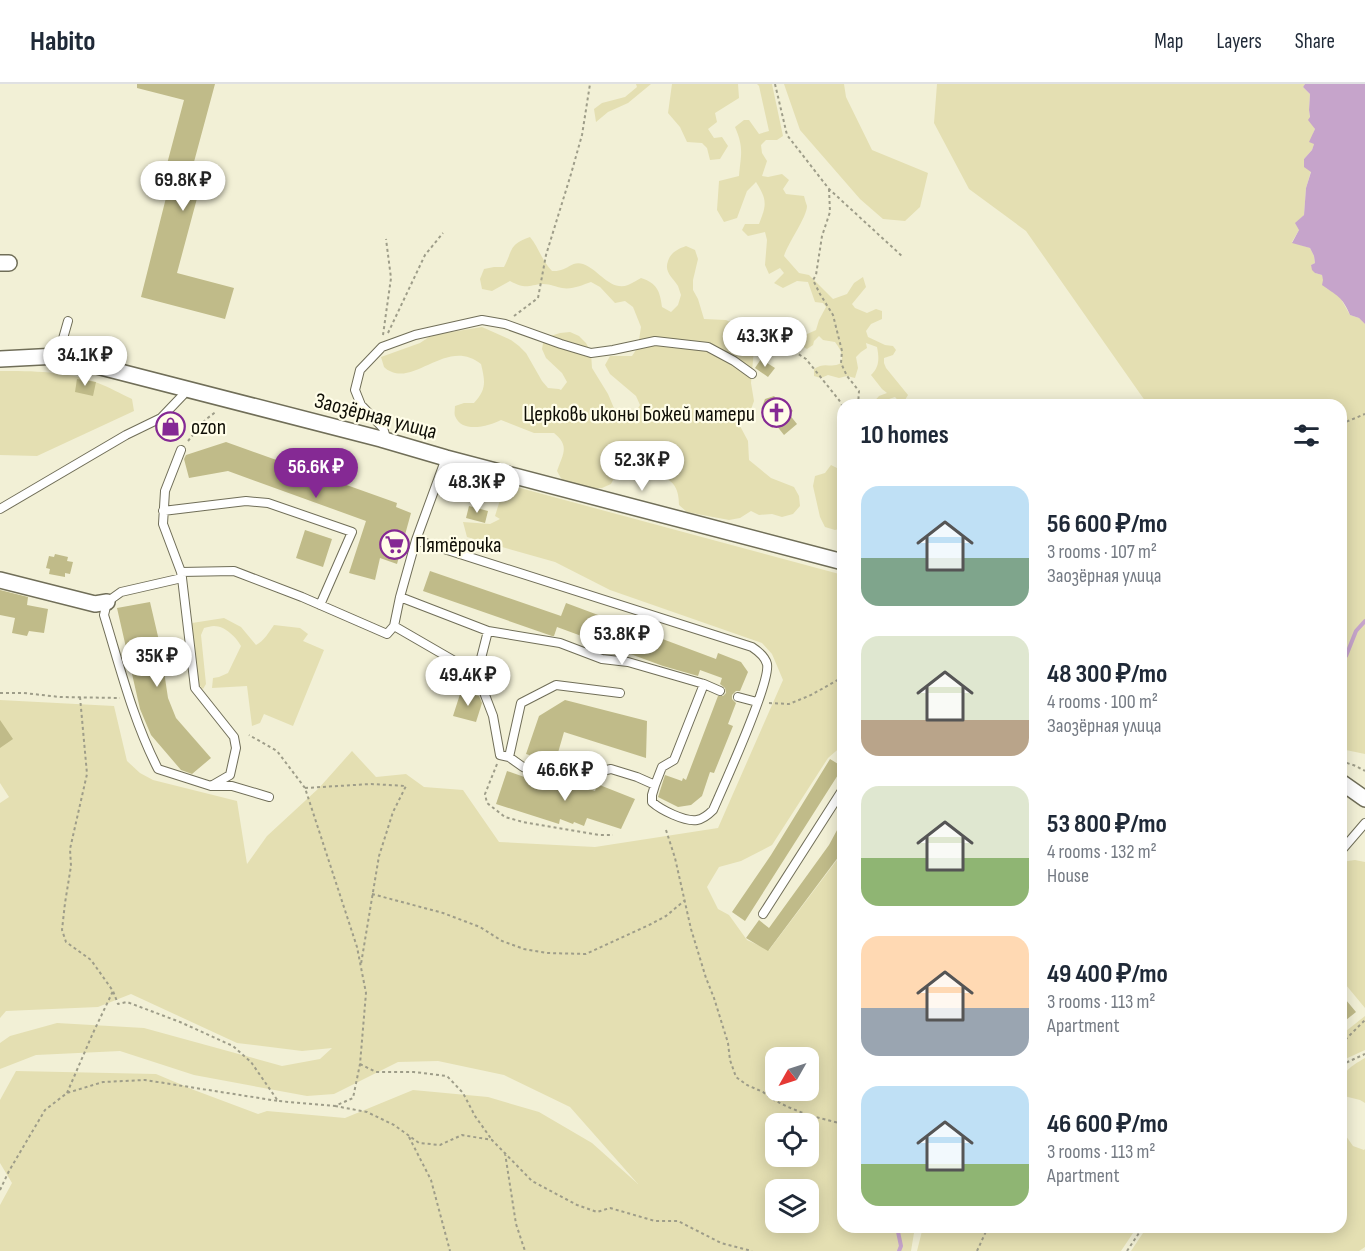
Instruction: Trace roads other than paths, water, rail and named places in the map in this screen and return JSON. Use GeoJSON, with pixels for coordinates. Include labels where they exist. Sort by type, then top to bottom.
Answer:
{"type":"FeatureCollection","features":[{"type":"Feature","properties":{"kind":"street","name":"Заозёрная улица"},"geometry":{"type":"LineString","coordinates":[[0,359],[58,356],[837,560]]}},
{"type":"Feature","properties":{"kind":"street"},"geometry":{"type":"LineString","coordinates":[[0,580],[94,604],[107,602]]}},
{"type":"Feature","properties":{"kind":"street"},"geometry":{"type":"LineString","coordinates":[[1347,786],[1365,799]]}},
{"type":"Feature","properties":{"kind":"lane"},"geometry":{"type":"LineString","coordinates":[[387,441],[383,428],[361,405],[355,390],[360,370],[382,346],[415,335],[471,322],[482,320],[505,324],[591,353],[655,341],[708,347],[734,360],[752,374]]}},
{"type":"Feature","properties":{"kind":"lane"},"geometry":{"type":"LineString","coordinates":[[58,356],[68,321]]}},
{"type":"Feature","properties":{"kind":"lane"},"geometry":{"type":"LineString","coordinates":[[0,509],[126,435],[161,418],[186,389]]}},
{"type":"Feature","properties":{"kind":"lane"},"geometry":{"type":"LineString","coordinates":[[181,450],[165,491],[162,524],[182,575],[195,688],[234,737],[236,748],[230,775],[211,786]]}},
{"type":"Feature","properties":{"kind":"lane"},"geometry":{"type":"LineString","coordinates":[[269,797],[232,786],[211,786],[158,769],[145,742],[104,615],[107,602],[121,592],[182,575],[234,571],[387,634],[394,626],[399,597],[447,458]]}},
{"type":"Feature","properties":{"kind":"lane"},"geometry":{"type":"LineString","coordinates":[[163,511],[246,501],[268,504],[352,532],[320,605]]}},
{"type":"Feature","properties":{"kind":"lane"},"geometry":{"type":"LineString","coordinates":[[417,540],[752,647],[765,658],[767,673],[713,810],[697,820],[683,818],[657,806],[652,802],[652,795],[662,767],[674,760],[704,684]]}},
{"type":"Feature","properties":{"kind":"lane"},"geometry":{"type":"LineString","coordinates":[[399,597],[488,631],[560,644],[602,659],[627,662],[704,684],[720,691]]}},
{"type":"Feature","properties":{"kind":"lane"},"geometry":{"type":"LineString","coordinates":[[394,626],[477,674]]}},
{"type":"Feature","properties":{"kind":"lane"},"geometry":{"type":"LineString","coordinates":[[488,631],[477,674],[505,756],[523,766],[559,780],[611,769],[655,785]]}},
{"type":"Feature","properties":{"kind":"lane"},"geometry":{"type":"LineString","coordinates":[[505,756],[521,703],[556,685],[620,693]]}},
{"type":"Feature","properties":{"kind":"lane"},"geometry":{"type":"LineString","coordinates":[[738,697],[757,702]]}},
{"type":"Feature","properties":{"kind":"lane"},"geometry":{"type":"LineString","coordinates":[[763,914],[837,798]]}},
{"type":"Feature","properties":{"kind":"lane"},"geometry":{"type":"LineString","coordinates":[[1347,843],[1365,823]]}},
{"type":"Feature","properties":{"kind":"waterway"},"geometry":{"type":"LineString","coordinates":[[1347,654],[1356,631],[1365,621]]}},
{"type":"Feature","properties":{"kind":"waterway"},"geometry":{"type":"LineString","coordinates":[[898,1233],[901,1246],[899,1251]]}},
{"type":"Feature","properties":{"kind":"place","name":"Церковь иконы Божей матери"},"geometry":{"type":"Point","coordinates":[776,413]}},
{"type":"Feature","properties":{"kind":"place","name":"ozon"},"geometry":{"type":"Point","coordinates":[170,426]}},
{"type":"Feature","properties":{"kind":"place","name":"Пятёрочка"},"geometry":{"type":"Point","coordinates":[394,544]}}]}
